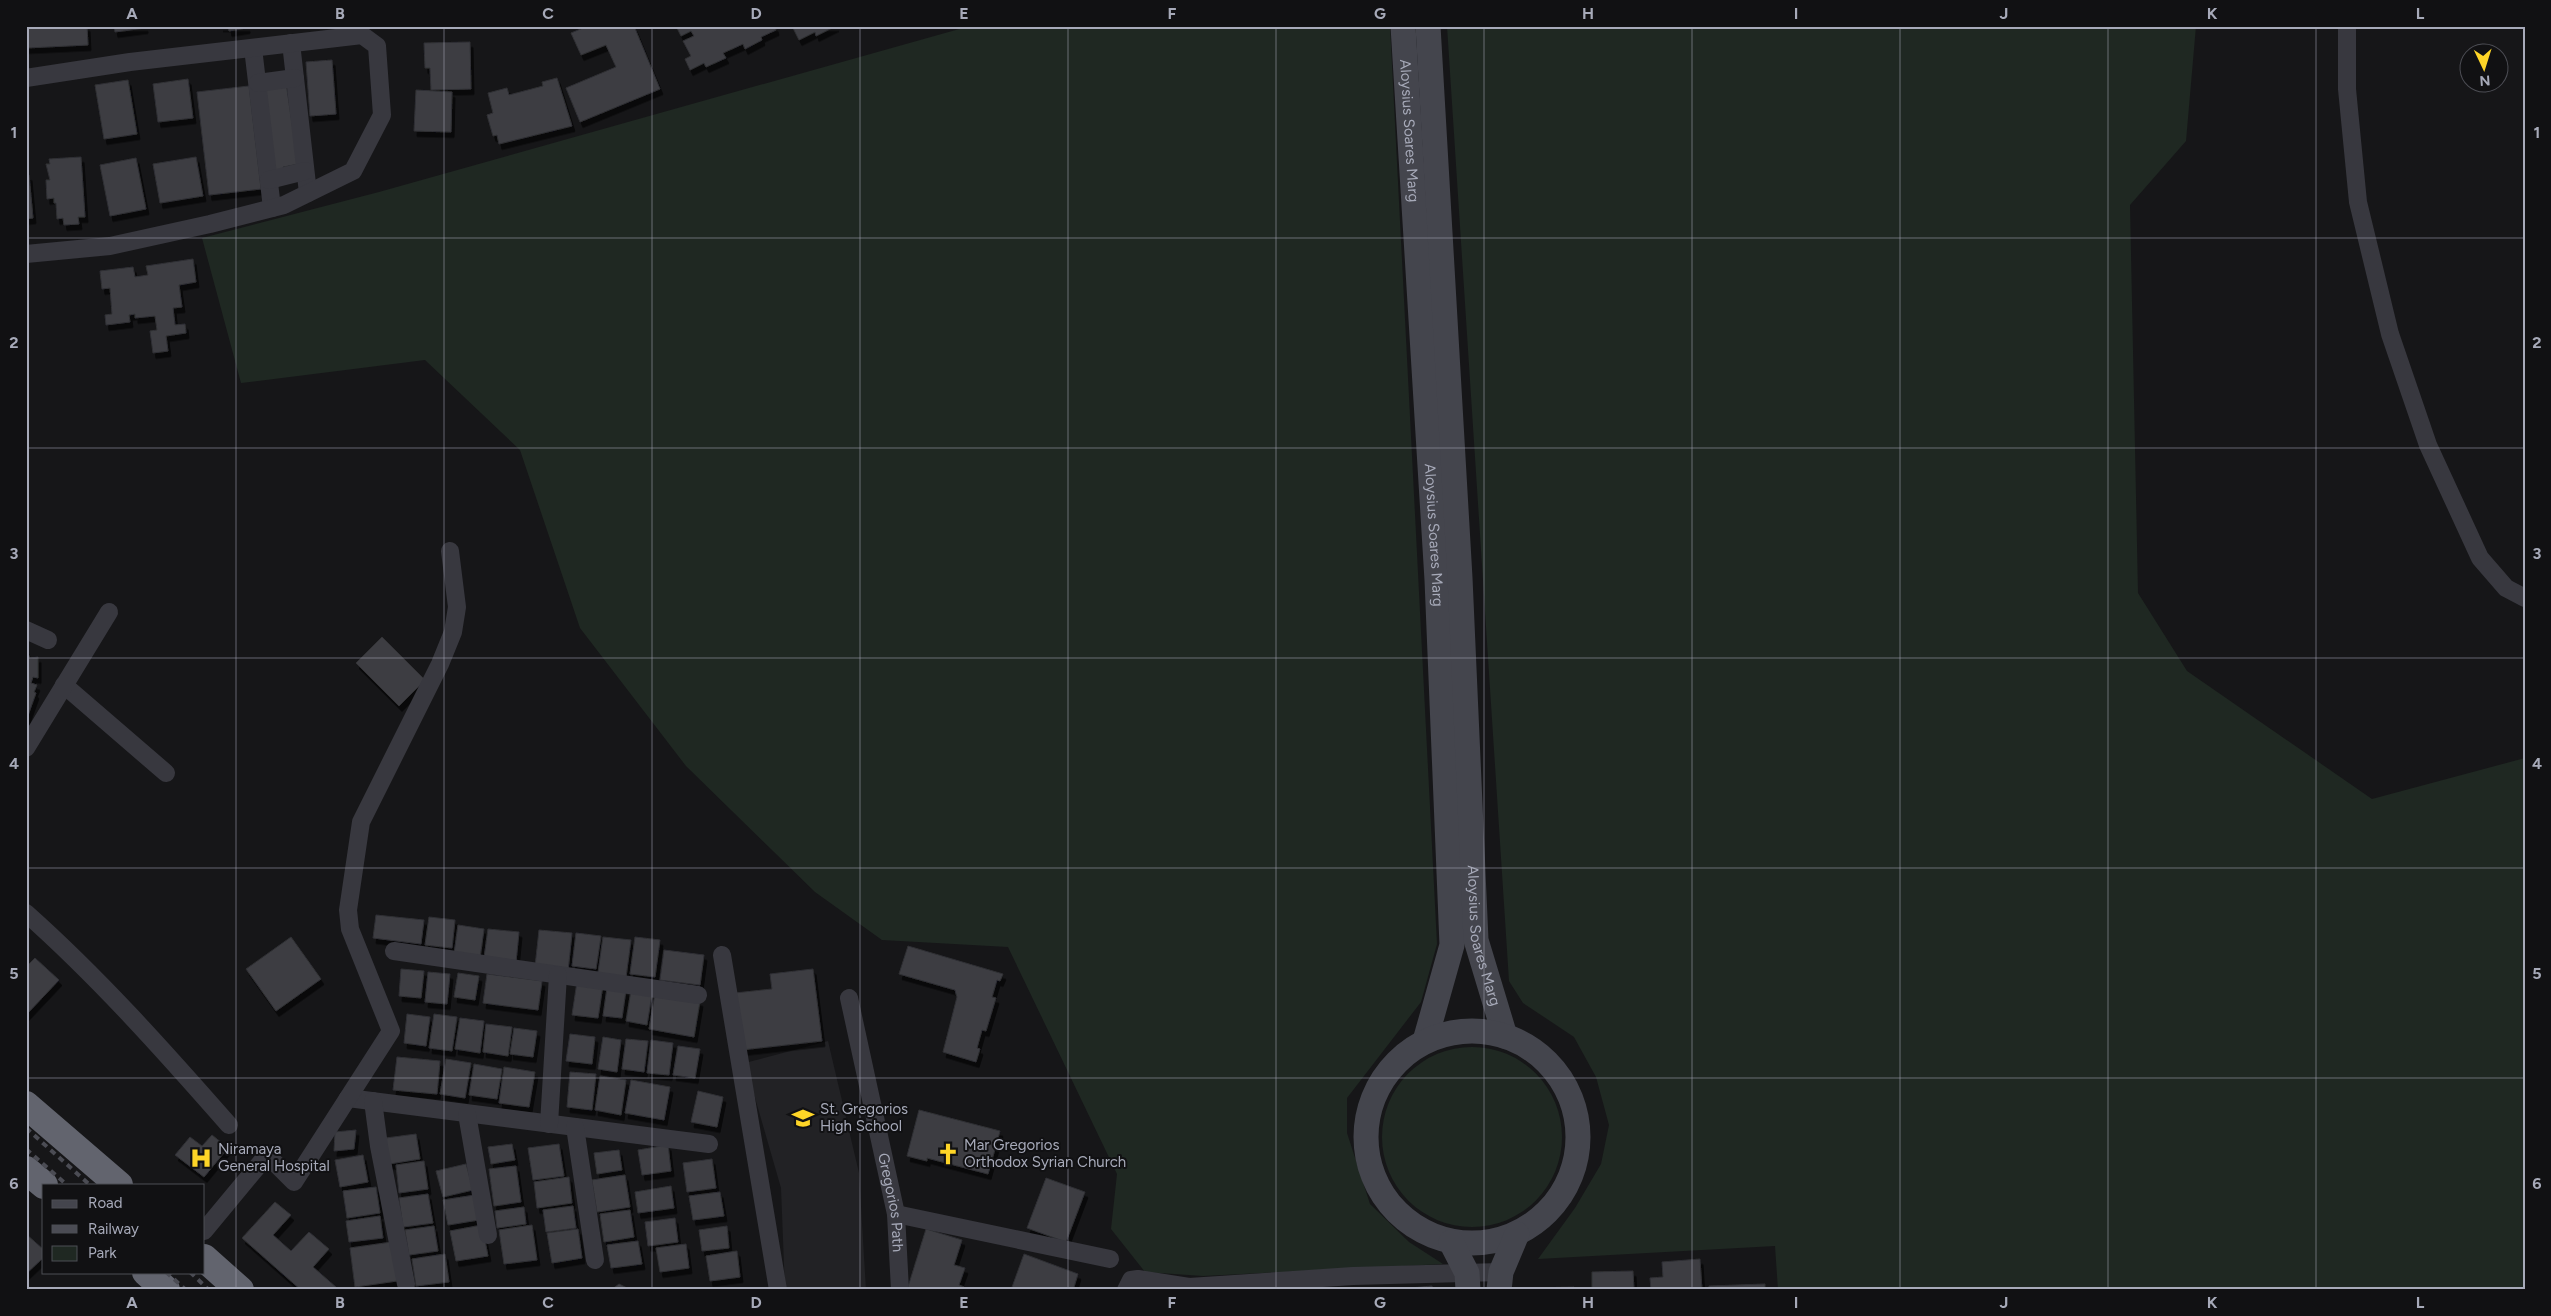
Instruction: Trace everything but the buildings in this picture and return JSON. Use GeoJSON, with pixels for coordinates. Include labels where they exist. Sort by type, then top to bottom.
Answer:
{"type":"FeatureCollection","features":[{"type":"Feature","properties":{"kind":"highway"},"geometry":{"type":"LineString","coordinates":[[26,1105],[118,1184]]}},
{"type":"Feature","properties":{"kind":"highway"},"geometry":{"type":"LineString","coordinates":[[26,1170],[43,1184]]}},
{"type":"Feature","properties":{"kind":"highway"},"geometry":{"type":"LineString","coordinates":[[205,1259],[240,1290]]}},
{"type":"Feature","properties":{"kind":"highway"},"geometry":{"type":"LineString","coordinates":[[148,1274],[166,1290]]}},
{"type":"Feature","properties":{"kind":"main road"},"geometry":{"type":"LineString","coordinates":[[1403,36],[1429,35]]}},
{"type":"Feature","properties":{"kind":"main road","name":"Aloysius Soares Marg"},"geometry":{"type":"LineString","coordinates":[[1429,35],[1440,437],[1448,579],[1476,940],[1505,1036]]}},
{"type":"Feature","properties":{"kind":"main road","name":"Aloysius Soares Marg"},"geometry":{"type":"LineString","coordinates":[[1403,36],[1440,437]]}},
{"type":"Feature","properties":{"kind":"main road","name":"Aloysius Soares Marg"},"geometry":{"type":"LineString","coordinates":[[1425,1041],[1452,944],[1448,579]]}},
{"type":"Feature","properties":{"kind":"main road"},"geometry":{"type":"LineString","coordinates":[[1478,1031],[1505,1036],[1537,1052],[1562,1079],[1576,1112],[1578,1148],[1568,1183],[1547,1213],[1517,1234],[1485,1243],[1451,1242],[1420,1230],[1394,1210],[1374,1183],[1365,1151],[1366,1118],[1377,1086],[1398,1060],[1425,1041],[1451,1033],[1478,1031]]}},
{"type":"Feature","properties":{"kind":"main road"},"geometry":{"type":"LineString","coordinates":[[1500,1281],[1517,1234]]}},
{"type":"Feature","properties":{"kind":"main road"},"geometry":{"type":"LineString","coordinates":[[1451,1242],[1468,1281]]}},
{"type":"Feature","properties":{"kind":"street"},"geometry":{"type":"LineString","coordinates":[[2348,26],[2347,90],[2358,202],[2390,334],[2428,445],[2480,558],[2506,588],[2525,598]]}},
{"type":"Feature","properties":{"kind":"street"},"geometry":{"type":"LineString","coordinates":[[26,78],[130,62],[362,35],[378,46],[382,115],[353,171],[272,208],[110,246],[26,254]]}},
{"type":"Feature","properties":{"kind":"street"},"geometry":{"type":"LineString","coordinates":[[291,43],[308,193]]}},
{"type":"Feature","properties":{"kind":"street"},"geometry":{"type":"LineString","coordinates":[[253,48],[272,208]]}},
{"type":"Feature","properties":{"kind":"street"},"geometry":{"type":"LineString","coordinates":[[258,83],[295,78]]}},
{"type":"Feature","properties":{"kind":"street"},"geometry":{"type":"LineString","coordinates":[[269,180],[305,171]]}},
{"type":"Feature","properties":{"kind":"street"},"geometry":{"type":"LineString","coordinates":[[205,1230],[267,1155],[294,1182],[391,1031],[350,929],[348,910],[361,822],[440,664],[453,632],[457,607],[450,550]]}},
{"type":"Feature","properties":{"kind":"street"},"geometry":{"type":"LineString","coordinates":[[26,748],[109,612]]}},
{"type":"Feature","properties":{"kind":"street"},"geometry":{"type":"LineString","coordinates":[[26,630],[48,640]]}},
{"type":"Feature","properties":{"kind":"street"},"geometry":{"type":"LineString","coordinates":[[64,685],[166,773]]}},
{"type":"Feature","properties":{"kind":"street"},"geometry":{"type":"LineString","coordinates":[[26,913],[55,938],[152,1038],[230,1125]]}},
{"type":"Feature","properties":{"kind":"street"},"geometry":{"type":"LineString","coordinates":[[394,951],[698,995]]}},
{"type":"Feature","properties":{"kind":"street"},"geometry":{"type":"LineString","coordinates":[[722,955],[778,1290]]}},
{"type":"Feature","properties":{"kind":"street"},"geometry":{"type":"LineString","coordinates":[[549,1124],[558,975]]}},
{"type":"Feature","properties":{"kind":"street","name":"Gregorios Path"},"geometry":{"type":"LineString","coordinates":[[849,998],[896,1214],[900,1290]]}},
{"type":"Feature","properties":{"kind":"street"},"geometry":{"type":"LineString","coordinates":[[348,1098],[709,1144]]}},
{"type":"Feature","properties":{"kind":"street"},"geometry":{"type":"LineString","coordinates":[[373,1101],[379,1146],[406,1284]]}},
{"type":"Feature","properties":{"kind":"street"},"geometry":{"type":"LineString","coordinates":[[467,1114],[488,1235]]}},
{"type":"Feature","properties":{"kind":"street"},"geometry":{"type":"LineString","coordinates":[[575,1127],[595,1260]]}},
{"type":"Feature","properties":{"kind":"street"},"geometry":{"type":"LineString","coordinates":[[896,1214],[1110,1259]]}},
{"type":"Feature","properties":{"kind":"street"},"geometry":{"type":"LineString","coordinates":[[1126,1290],[1131,1280],[1138,1279],[1189,1287],[1276,1286],[1353,1276],[1500,1281]]}},
{"type":"Feature","properties":{"kind":"shaded area","name":"St. Gregorios High School"},"geometry":{"type":"Polygon","coordinates":[[[828,1041],[859,1173],[866,1290],[785,1290],[781,1188],[745,1063],[828,1041]]]}},
{"type":"Feature","properties":{"kind":"green space"},"geometry":{"type":"Polygon","coordinates":[[[970,26],[1390,26],[1437,944],[1421,1002],[1347,1098],[1347,1133],[1370,1204],[1409,1242],[1443,1264],[1203,1276],[1145,1272],[1111,1229],[1117,1174],[1008,947],[882,940],[815,892],[686,766],[580,628],[520,450],[425,360],[241,383],[202,238],[379,192],[970,26]]]}},
{"type":"Feature","properties":{"kind":"green space"},"geometry":{"type":"Polygon","coordinates":[[[1447,26],[2196,26],[2186,141],[2130,205],[2138,593],[2187,671],[2372,799],[2525,758],[2525,1290],[1778,1290],[1775,1246],[1538,1259],[1575,1208],[1601,1164],[1609,1125],[1596,1077],[1574,1037],[1523,1003],[1509,981],[1447,26]]]}},
{"type":"Feature","properties":{"kind":"green space"},"geometry":{"type":"Polygon","coordinates":[[[1463,1047],[1481,1047],[1506,1054],[1522,1062],[1536,1073],[1547,1087],[1555,1103],[1562,1128],[1562,1146],[1555,1171],[1547,1187],[1536,1201],[1522,1212],[1498,1223],[1481,1227],[1463,1227],[1446,1223],[1422,1212],[1402,1194],[1386,1163],[1382,1146],[1382,1128],[1386,1111],[1397,1087],[1415,1067],[1446,1051],[1463,1047]]]}},
{"type":"Feature","properties":{"kind":"railway"},"geometry":{"type":"LineString","coordinates":[[26,1128],[89,1184]]}},
{"type":"Feature","properties":{"kind":"railway"},"geometry":{"type":"LineString","coordinates":[[26,1149],[66,1184]]}},
{"type":"Feature","properties":{"kind":"railway"},"geometry":{"type":"LineString","coordinates":[[168,1274],[186,1290]]}},
{"type":"Feature","properties":{"kind":"railway"},"geometry":{"type":"LineString","coordinates":[[192,1274],[209,1290]]}},
{"type":"Feature","properties":{"kind":"place","name":"St. Gregorios High School"},"geometry":{"type":"Point","coordinates":[803,1118]}},
{"type":"Feature","properties":{"kind":"place","name":"Mar Gregorios Orthodox Syrian Church"},"geometry":{"type":"Point","coordinates":[948,1154]}},
{"type":"Feature","properties":{"kind":"place","name":"Niramaya General Hospital"},"geometry":{"type":"Point","coordinates":[201,1158]}}]}
